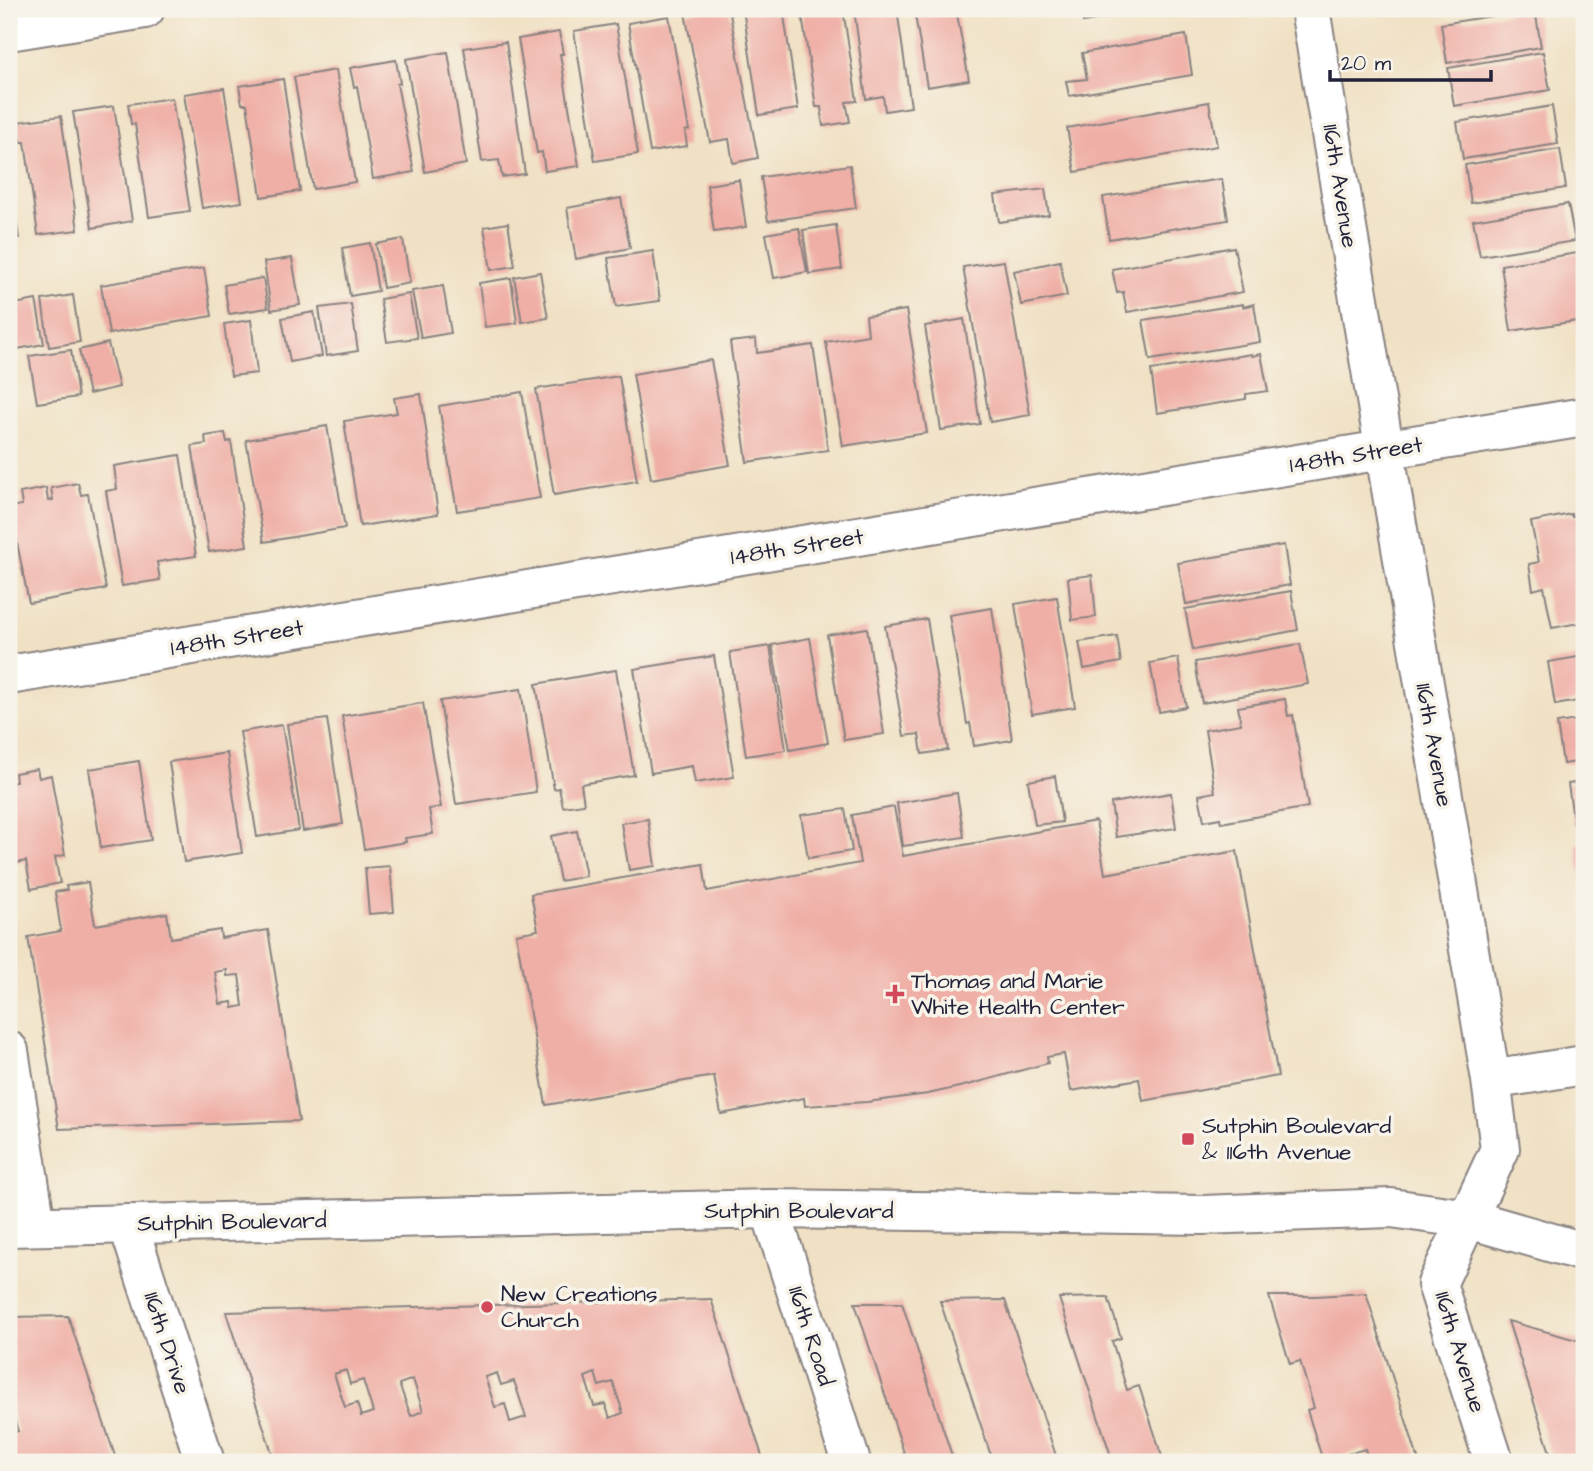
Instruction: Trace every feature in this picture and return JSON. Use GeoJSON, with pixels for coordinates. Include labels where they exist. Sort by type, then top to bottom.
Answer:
{"type":"FeatureCollection","features":[{"type":"Feature","properties":{"kind":"street"},"geometry":{"type":"LineString","coordinates":[[9,31],[145,9]]}},
{"type":"Feature","properties":{"kind":"street","name":"116th Avenue"},"geometry":{"type":"LineString","coordinates":[[1310,9],[1491,1080],[1500,1149],[1437,1284],[1494,1462]]}},
{"type":"Feature","properties":{"kind":"street","name":"148th Street"},"geometry":{"type":"LineString","coordinates":[[9,676],[1584,417]]}},
{"type":"Feature","properties":{"kind":"street"},"geometry":{"type":"LineString","coordinates":[[9,1051],[22,1227]]}},
{"type":"Feature","properties":{"kind":"street"},"geometry":{"type":"LineString","coordinates":[[1491,1080],[1584,1065]]}},
{"type":"Feature","properties":{"kind":"street","name":"Sutphin Boulevard"},"geometry":{"type":"LineString","coordinates":[[22,1227],[770,1209],[1203,1215],[1391,1208],[1468,1219],[1584,1252]]}},
{"type":"Feature","properties":{"kind":"street","name":"116th Road"},"geometry":{"type":"LineString","coordinates":[[770,1209],[851,1462]]}},
{"type":"Feature","properties":{"kind":"street","name":"116th Drive"},"geometry":{"type":"LineString","coordinates":[[128,1224],[205,1462]]}},
{"type":"Feature","properties":{"kind":"building"},"geometry":{"type":"Polygon","coordinates":[[[729,9],[758,158],[733,163],[729,139],[710,142],[685,13],[729,9]]]}},
{"type":"Feature","properties":{"kind":"building"},"geometry":{"type":"Polygon","coordinates":[[[743,9],[783,9],[798,109],[759,115],[743,9]]]}},
{"type":"Feature","properties":{"kind":"building"},"geometry":{"type":"Polygon","coordinates":[[[801,9],[843,9],[857,101],[846,102],[850,122],[823,126],[821,107],[816,107],[801,9]]]}},
{"type":"Feature","properties":{"kind":"building"},"geometry":{"type":"Polygon","coordinates":[[[854,9],[897,9],[911,107],[885,111],[883,96],[866,99],[854,9]]]}},
{"type":"Feature","properties":{"kind":"building"},"geometry":{"type":"Polygon","coordinates":[[[914,9],[956,9],[969,80],[927,87],[914,9]]]}},
{"type":"Feature","properties":{"kind":"building"},"geometry":{"type":"Polygon","coordinates":[[[1081,9],[1152,9],[1152,10],[1083,22],[1081,9]]]}},
{"type":"Feature","properties":{"kind":"building"},"geometry":{"type":"Polygon","coordinates":[[[1535,9],[1541,47],[1447,63],[1441,24],[1535,9]]]}},
{"type":"Feature","properties":{"kind":"building"},"geometry":{"type":"Polygon","coordinates":[[[669,16],[689,130],[685,131],[687,146],[650,152],[628,23],[669,16]]]}},
{"type":"Feature","properties":{"kind":"building"},"geometry":{"type":"Polygon","coordinates":[[[616,24],[638,154],[595,161],[574,31],[616,24]]]}},
{"type":"Feature","properties":{"kind":"building"},"geometry":{"type":"Polygon","coordinates":[[[559,32],[563,54],[560,54],[579,166],[545,171],[542,152],[537,153],[518,39],[559,32]]]}},
{"type":"Feature","properties":{"kind":"building"},"geometry":{"type":"Polygon","coordinates":[[[1186,35],[1192,75],[1069,96],[1066,81],[1087,79],[1082,53],[1186,35]]]}},
{"type":"Feature","properties":{"kind":"building"},"geometry":{"type":"Polygon","coordinates":[[[506,42],[525,174],[502,177],[499,160],[482,162],[464,48],[506,42]]]}},
{"type":"Feature","properties":{"kind":"building"},"geometry":{"type":"Polygon","coordinates":[[[448,52],[466,164],[425,172],[406,59],[448,52]]]}},
{"type":"Feature","properties":{"kind":"building"},"geometry":{"type":"Polygon","coordinates":[[[1543,52],[1550,90],[1454,106],[1448,68],[1543,52]]]}},
{"type":"Feature","properties":{"kind":"building"},"geometry":{"type":"Polygon","coordinates":[[[396,60],[400,83],[397,84],[414,172],[373,179],[357,86],[354,87],[350,68],[396,60]]]}},
{"type":"Feature","properties":{"kind":"building"},"geometry":{"type":"Polygon","coordinates":[[[336,70],[355,182],[313,189],[294,77],[336,70]]]}},
{"type":"Feature","properties":{"kind":"building"},"geometry":{"type":"Polygon","coordinates":[[[283,79],[300,191],[261,197],[247,104],[242,104],[239,86],[283,79]]]}},
{"type":"Feature","properties":{"kind":"building"},"geometry":{"type":"Polygon","coordinates":[[[224,88],[242,202],[202,208],[184,94],[224,88]]]}},
{"type":"Feature","properties":{"kind":"building"},"geometry":{"type":"Polygon","coordinates":[[[172,98],[190,211],[149,217],[135,124],[131,124],[128,104],[172,98]]]}},
{"type":"Feature","properties":{"kind":"building"},"geometry":{"type":"Polygon","coordinates":[[[1209,102],[1217,146],[1075,172],[1067,128],[1209,102]]]}},
{"type":"Feature","properties":{"kind":"building"},"geometry":{"type":"Polygon","coordinates":[[[114,106],[132,221],[92,228],[73,112],[114,106]]]}},
{"type":"Feature","properties":{"kind":"building"},"geometry":{"type":"Polygon","coordinates":[[[1552,106],[1558,144],[1463,159],[1457,122],[1552,106]]]}},
{"type":"Feature","properties":{"kind":"building"},"geometry":{"type":"Polygon","coordinates":[[[61,116],[78,230],[38,235],[25,142],[21,142],[17,122],[61,116]]]}},
{"type":"Feature","properties":{"kind":"building"},"geometry":{"type":"Polygon","coordinates":[[[1560,149],[1566,188],[1471,203],[1465,165],[1560,149]]]}},
{"type":"Feature","properties":{"kind":"building"},"geometry":{"type":"Polygon","coordinates":[[[850,165],[856,208],[768,221],[761,177],[850,165]]]}},
{"type":"Feature","properties":{"kind":"building"},"geometry":{"type":"Polygon","coordinates":[[[1222,179],[1228,220],[1109,239],[1103,197],[1222,179]]]}},
{"type":"Feature","properties":{"kind":"building"},"geometry":{"type":"Polygon","coordinates":[[[739,180],[746,227],[714,232],[707,185],[739,180]]]}},
{"type":"Feature","properties":{"kind":"building"},"geometry":{"type":"Polygon","coordinates":[[[9,182],[19,238],[9,240],[9,182]]]}},
{"type":"Feature","properties":{"kind":"building"},"geometry":{"type":"Polygon","coordinates":[[[1045,189],[1049,215],[999,222],[995,195],[1045,189]]]}},
{"type":"Feature","properties":{"kind":"building"},"geometry":{"type":"Polygon","coordinates":[[[621,198],[630,248],[576,259],[567,208],[621,198]]]}},
{"type":"Feature","properties":{"kind":"building"},"geometry":{"type":"Polygon","coordinates":[[[1568,204],[1575,241],[1480,256],[1473,220],[1568,204]]]}},
{"type":"Feature","properties":{"kind":"building"},"geometry":{"type":"Polygon","coordinates":[[[508,223],[515,266],[491,270],[484,227],[508,223]]]}},
{"type":"Feature","properties":{"kind":"building"},"geometry":{"type":"Polygon","coordinates":[[[836,225],[842,269],[809,274],[803,230],[836,225]]]}},
{"type":"Feature","properties":{"kind":"building"},"geometry":{"type":"Polygon","coordinates":[[[799,228],[807,272],[774,278],[766,234],[799,228]]]}},
{"type":"Feature","properties":{"kind":"building"},"geometry":{"type":"Polygon","coordinates":[[[403,239],[410,283],[383,288],[376,244],[403,239]]]}},
{"type":"Feature","properties":{"kind":"building"},"geometry":{"type":"Polygon","coordinates":[[[370,243],[378,291],[350,296],[342,248],[370,243]]]}},
{"type":"Feature","properties":{"kind":"building"},"geometry":{"type":"Polygon","coordinates":[[[1234,247],[1243,292],[1127,312],[1123,292],[1117,293],[1112,269],[1234,247]]]}},
{"type":"Feature","properties":{"kind":"building"},"geometry":{"type":"Polygon","coordinates":[[[653,251],[660,301],[616,307],[608,258],[653,251]]]}},
{"type":"Feature","properties":{"kind":"building"},"geometry":{"type":"Polygon","coordinates":[[[1584,252],[1584,352],[1581,353],[1577,321],[1511,331],[1501,265],[1584,252]]]}},
{"type":"Feature","properties":{"kind":"building"},"geometry":{"type":"Polygon","coordinates":[[[292,258],[300,305],[271,310],[264,262],[292,258]]]}},
{"type":"Feature","properties":{"kind":"building"},"geometry":{"type":"Polygon","coordinates":[[[1004,261],[1030,415],[990,422],[963,267],[1004,261]]]}},
{"type":"Feature","properties":{"kind":"building"},"geometry":{"type":"Polygon","coordinates":[[[1060,261],[1067,296],[1021,305],[1014,271],[1060,261]]]}},
{"type":"Feature","properties":{"kind":"building"},"geometry":{"type":"Polygon","coordinates":[[[204,268],[212,316],[109,334],[101,285],[204,268]]]}},
{"type":"Feature","properties":{"kind":"building"},"geometry":{"type":"Polygon","coordinates":[[[540,272],[548,318],[522,322],[514,277],[540,272]]]}},
{"type":"Feature","properties":{"kind":"building"},"geometry":{"type":"Polygon","coordinates":[[[263,278],[268,308],[229,314],[224,285],[263,278]]]}},
{"type":"Feature","properties":{"kind":"building"},"geometry":{"type":"Polygon","coordinates":[[[511,278],[517,323],[485,327],[479,283],[511,278]]]}},
{"type":"Feature","properties":{"kind":"building"},"geometry":{"type":"Polygon","coordinates":[[[443,286],[451,333],[421,338],[412,291],[443,286]]]}},
{"type":"Feature","properties":{"kind":"building"},"geometry":{"type":"Polygon","coordinates":[[[409,294],[417,338],[387,342],[380,299],[409,294]]]}},
{"type":"Feature","properties":{"kind":"building"},"geometry":{"type":"Polygon","coordinates":[[[73,295],[80,342],[49,347],[42,300],[73,295]]]}},
{"type":"Feature","properties":{"kind":"building"},"geometry":{"type":"Polygon","coordinates":[[[36,300],[44,344],[12,350],[9,305],[36,300]]]}},
{"type":"Feature","properties":{"kind":"building"},"geometry":{"type":"Polygon","coordinates":[[[351,304],[358,351],[326,356],[319,308],[351,304]]]}},
{"type":"Feature","properties":{"kind":"building"},"geometry":{"type":"Polygon","coordinates":[[[1243,304],[1243,307],[1254,304],[1260,342],[1150,360],[1143,320],[1243,304]]]}},
{"type":"Feature","properties":{"kind":"building"},"geometry":{"type":"Polygon","coordinates":[[[906,310],[927,433],[843,446],[826,342],[868,335],[866,316],[906,310]]]}},
{"type":"Feature","properties":{"kind":"building"},"geometry":{"type":"Polygon","coordinates":[[[314,312],[322,356],[290,362],[282,318],[314,312]]]}},
{"type":"Feature","properties":{"kind":"building"},"geometry":{"type":"Polygon","coordinates":[[[964,319],[980,424],[941,430],[925,326],[964,319]]]}},
{"type":"Feature","properties":{"kind":"building"},"geometry":{"type":"Polygon","coordinates":[[[251,320],[257,373],[231,376],[224,324],[251,320]]]}},
{"type":"Feature","properties":{"kind":"building"},"geometry":{"type":"Polygon","coordinates":[[[756,339],[757,353],[813,345],[828,450],[747,462],[730,342],[756,339]]]}},
{"type":"Feature","properties":{"kind":"building"},"geometry":{"type":"Polygon","coordinates":[[[108,343],[119,387],[89,394],[79,350],[108,343]]]}},
{"type":"Feature","properties":{"kind":"building"},"geometry":{"type":"Polygon","coordinates":[[[71,350],[78,397],[37,403],[29,356],[71,350]]]}},
{"type":"Feature","properties":{"kind":"building"},"geometry":{"type":"Polygon","coordinates":[[[1261,354],[1268,391],[1246,394],[1246,399],[1157,413],[1151,370],[1261,354]]]}},
{"type":"Feature","properties":{"kind":"building"},"geometry":{"type":"Polygon","coordinates":[[[711,360],[730,465],[651,479],[633,374],[711,360]]]}},
{"type":"Feature","properties":{"kind":"building"},"geometry":{"type":"Polygon","coordinates":[[[619,376],[637,481],[554,495],[536,389],[619,376]]]}},
{"type":"Feature","properties":{"kind":"building"},"geometry":{"type":"Polygon","coordinates":[[[9,380],[14,404],[9,405],[9,380]]]}},
{"type":"Feature","properties":{"kind":"building"},"geometry":{"type":"Polygon","coordinates":[[[522,392],[540,498],[457,511],[439,406],[522,392]]]}},
{"type":"Feature","properties":{"kind":"building"},"geometry":{"type":"Polygon","coordinates":[[[421,394],[438,514],[360,526],[344,421],[397,413],[394,398],[421,394]]]}},
{"type":"Feature","properties":{"kind":"building"},"geometry":{"type":"Polygon","coordinates":[[[327,426],[345,528],[264,542],[246,440],[327,426]]]}},
{"type":"Feature","properties":{"kind":"building"},"geometry":{"type":"Polygon","coordinates":[[[225,433],[227,442],[231,441],[247,546],[209,552],[192,446],[206,444],[205,436],[225,433]]]}},
{"type":"Feature","properties":{"kind":"building"},"geometry":{"type":"Polygon","coordinates":[[[180,455],[196,556],[157,562],[160,580],[122,586],[106,491],[117,489],[114,466],[180,455]]]}},
{"type":"Feature","properties":{"kind":"building"},"geometry":{"type":"Polygon","coordinates":[[[78,483],[81,495],[88,494],[106,589],[29,603],[10,507],[22,505],[20,493],[46,488],[48,501],[53,500],[51,488],[78,483]]]}},
{"type":"Feature","properties":{"kind":"building"},"geometry":{"type":"Polygon","coordinates":[[[1571,514],[1572,517],[1584,515],[1584,622],[1552,628],[1544,587],[1533,590],[1529,564],[1539,562],[1531,522],[1571,514]]]}},
{"type":"Feature","properties":{"kind":"building"},"geometry":{"type":"Polygon","coordinates":[[[1284,545],[1290,585],[1186,604],[1178,563],[1284,545]]]}},
{"type":"Feature","properties":{"kind":"building"},"geometry":{"type":"Polygon","coordinates":[[[1092,575],[1096,617],[1072,620],[1068,578],[1092,575]]]}},
{"type":"Feature","properties":{"kind":"building"},"geometry":{"type":"Polygon","coordinates":[[[1291,591],[1298,630],[1193,650],[1185,609],[1291,591]]]}},
{"type":"Feature","properties":{"kind":"building"},"geometry":{"type":"Polygon","coordinates":[[[1057,597],[1075,707],[1032,714],[1015,604],[1057,597]]]}},
{"type":"Feature","properties":{"kind":"building"},"geometry":{"type":"Polygon","coordinates":[[[992,608],[1012,740],[974,746],[970,723],[967,724],[949,615],[992,608]]]}},
{"type":"Feature","properties":{"kind":"building"},"geometry":{"type":"Polygon","coordinates":[[[927,619],[948,750],[922,754],[919,734],[904,736],[885,626],[927,619]]]}},
{"type":"Feature","properties":{"kind":"building"},"geometry":{"type":"Polygon","coordinates":[[[867,628],[884,734],[844,740],[827,635],[867,628]]]}},
{"type":"Feature","properties":{"kind":"building"},"geometry":{"type":"Polygon","coordinates":[[[1117,636],[1121,662],[1084,669],[1079,642],[1117,636]]]}},
{"type":"Feature","properties":{"kind":"building"},"geometry":{"type":"Polygon","coordinates":[[[810,638],[828,743],[790,750],[772,645],[810,638]]]}},
{"type":"Feature","properties":{"kind":"building"},"geometry":{"type":"Polygon","coordinates":[[[1300,644],[1308,684],[1202,703],[1195,662],[1300,644]]]}},
{"type":"Feature","properties":{"kind":"building"},"geometry":{"type":"Polygon","coordinates":[[[770,646],[786,750],[746,756],[730,652],[770,646]]]}},
{"type":"Feature","properties":{"kind":"building"},"geometry":{"type":"Polygon","coordinates":[[[714,656],[734,777],[695,783],[692,766],[651,773],[634,669],[714,656]]]}},
{"type":"Feature","properties":{"kind":"building"},"geometry":{"type":"Polygon","coordinates":[[[1584,656],[1584,700],[1555,705],[1548,662],[1584,656]]]}},
{"type":"Feature","properties":{"kind":"building"},"geometry":{"type":"Polygon","coordinates":[[[1178,658],[1186,707],[1159,712],[1150,663],[1178,658]]]}},
{"type":"Feature","properties":{"kind":"building"},"geometry":{"type":"Polygon","coordinates":[[[616,670],[634,775],[581,784],[584,804],[563,807],[559,788],[554,789],[536,684],[616,670]]]}},
{"type":"Feature","properties":{"kind":"building"},"geometry":{"type":"Polygon","coordinates":[[[521,689],[536,792],[456,804],[440,701],[521,689]]]}},
{"type":"Feature","properties":{"kind":"building"},"geometry":{"type":"Polygon","coordinates":[[[1285,699],[1288,716],[1293,715],[1308,807],[1221,823],[1220,818],[1204,821],[1199,795],[1215,792],[1205,730],[1241,724],[1238,707],[1285,699]]]}},
{"type":"Feature","properties":{"kind":"building"},"geometry":{"type":"Polygon","coordinates":[[[423,703],[441,807],[429,809],[433,834],[364,849],[342,716],[423,703]]]}},
{"type":"Feature","properties":{"kind":"building"},"geometry":{"type":"Polygon","coordinates":[[[327,719],[343,824],[303,831],[287,724],[327,719]]]}},
{"type":"Feature","properties":{"kind":"building"},"geometry":{"type":"Polygon","coordinates":[[[1584,719],[1584,761],[1563,764],[1557,723],[1584,719]]]}},
{"type":"Feature","properties":{"kind":"building"},"geometry":{"type":"Polygon","coordinates":[[[282,725],[299,830],[257,837],[240,732],[282,725]]]}},
{"type":"Feature","properties":{"kind":"building"},"geometry":{"type":"Polygon","coordinates":[[[227,753],[242,853],[184,862],[169,762],[227,753]]]}},
{"type":"Feature","properties":{"kind":"building"},"geometry":{"type":"Polygon","coordinates":[[[139,761],[151,840],[101,848],[89,769],[139,761]]]}},
{"type":"Feature","properties":{"kind":"building"},"geometry":{"type":"Polygon","coordinates":[[[37,769],[39,778],[51,775],[65,855],[55,857],[60,883],[31,889],[26,861],[16,863],[9,819],[9,783],[16,782],[15,773],[37,769]]]}},
{"type":"Feature","properties":{"kind":"building"},"geometry":{"type":"Polygon","coordinates":[[[1055,776],[1062,822],[1035,825],[1028,781],[1055,776]]]}},
{"type":"Feature","properties":{"kind":"building"},"geometry":{"type":"Polygon","coordinates":[[[1584,781],[1584,823],[1574,825],[1568,784],[1584,781]]]}},
{"type":"Feature","properties":{"kind":"building"},"geometry":{"type":"Polygon","coordinates":[[[957,793],[964,837],[903,846],[897,803],[957,793]]]}},
{"type":"Feature","properties":{"kind":"building"},"geometry":{"type":"Polygon","coordinates":[[[1171,793],[1176,828],[1116,837],[1111,803],[1171,793]]]}},
{"type":"Feature","properties":{"kind":"building","name":"Thomas and Marie White Health Center"},"geometry":{"type":"Polygon","coordinates":[[[894,807],[903,856],[1096,821],[1105,874],[1237,851],[1278,1076],[1143,1101],[1139,1079],[1071,1091],[1064,1054],[1047,1057],[1048,1063],[968,1085],[928,1094],[867,1102],[805,1106],[804,1098],[721,1114],[714,1076],[546,1105],[516,934],[538,930],[531,894],[703,864],[707,891],[860,863],[852,815],[894,807]]]}},
{"type":"Feature","properties":{"kind":"building"},"geometry":{"type":"Polygon","coordinates":[[[845,809],[852,851],[808,858],[801,815],[845,809]]]}},
{"type":"Feature","properties":{"kind":"building"},"geometry":{"type":"Polygon","coordinates":[[[648,819],[655,866],[629,870],[621,823],[648,819]]]}},
{"type":"Feature","properties":{"kind":"building"},"geometry":{"type":"Polygon","coordinates":[[[577,831],[586,876],[560,881],[551,836],[577,831]]]}},
{"type":"Feature","properties":{"kind":"building"},"geometry":{"type":"Polygon","coordinates":[[[1584,843],[1584,884],[1583,884],[1576,844],[1584,843]]]}},
{"type":"Feature","properties":{"kind":"building"},"geometry":{"type":"Polygon","coordinates":[[[390,866],[394,912],[369,914],[365,868],[390,866]]]}},
{"type":"Feature","properties":{"kind":"building"},"geometry":{"type":"Polygon","coordinates":[[[88,882],[95,925],[167,913],[171,938],[220,930],[221,938],[268,930],[299,1121],[59,1129],[28,937],[61,931],[55,892],[67,890],[66,886],[88,882]],[[227,970],[215,972],[220,1004],[232,1002],[233,1008],[243,1006],[239,975],[227,976],[227,970]]]}},
{"type":"Feature","properties":{"kind":"building"},"geometry":{"type":"Polygon","coordinates":[[[1366,1293],[1419,1462],[1369,1462],[1365,1449],[1323,1461],[1307,1410],[1314,1408],[1300,1361],[1290,1364],[1269,1296],[1366,1293]]]}},
{"type":"Feature","properties":{"kind":"building"},"geometry":{"type":"Polygon","coordinates":[[[1108,1297],[1121,1338],[1112,1341],[1127,1390],[1139,1386],[1162,1456],[1142,1462],[1113,1462],[1059,1298],[1108,1297]]]}},
{"type":"Feature","properties":{"kind":"building"},"geometry":{"type":"Polygon","coordinates":[[[711,1299],[764,1462],[275,1462],[226,1312],[711,1299]],[[346,1370],[334,1374],[345,1407],[357,1403],[361,1416],[373,1412],[363,1380],[350,1384],[346,1370]],[[497,1373],[485,1377],[495,1407],[505,1404],[510,1422],[526,1417],[514,1381],[501,1385],[497,1373]],[[595,1373],[585,1377],[594,1406],[605,1404],[610,1418],[623,1413],[613,1382],[599,1386],[595,1373]],[[413,1379],[399,1384],[411,1416],[423,1411],[413,1379]]]}},
{"type":"Feature","properties":{"kind":"building"},"geometry":{"type":"Polygon","coordinates":[[[1005,1300],[1058,1462],[993,1462],[940,1301],[1005,1300]]]}},
{"type":"Feature","properties":{"kind":"building"},"geometry":{"type":"Polygon","coordinates":[[[855,1303],[902,1303],[954,1462],[907,1462],[855,1303]]]}},
{"type":"Feature","properties":{"kind":"building"},"geometry":{"type":"Polygon","coordinates":[[[68,1316],[117,1462],[9,1462],[9,1434],[18,1431],[9,1403],[9,1317],[68,1316]]]}},
{"type":"Feature","properties":{"kind":"building"},"geometry":{"type":"Polygon","coordinates":[[[1508,1321],[1584,1342],[1584,1462],[1553,1462],[1508,1321]]]}},
{"type":"Feature","properties":{"kind":"place","name":"Thomas and Marie White Health Center"},"geometry":{"type":"Point","coordinates":[895,994]}},
{"type":"Feature","properties":{"kind":"place","name":"Sutphin Boulevard & 116th Avenue"},"geometry":{"type":"Point","coordinates":[1188,1139]}},
{"type":"Feature","properties":{"kind":"place","name":"New Creations Church"},"geometry":{"type":"Point","coordinates":[487,1307]}}]}
